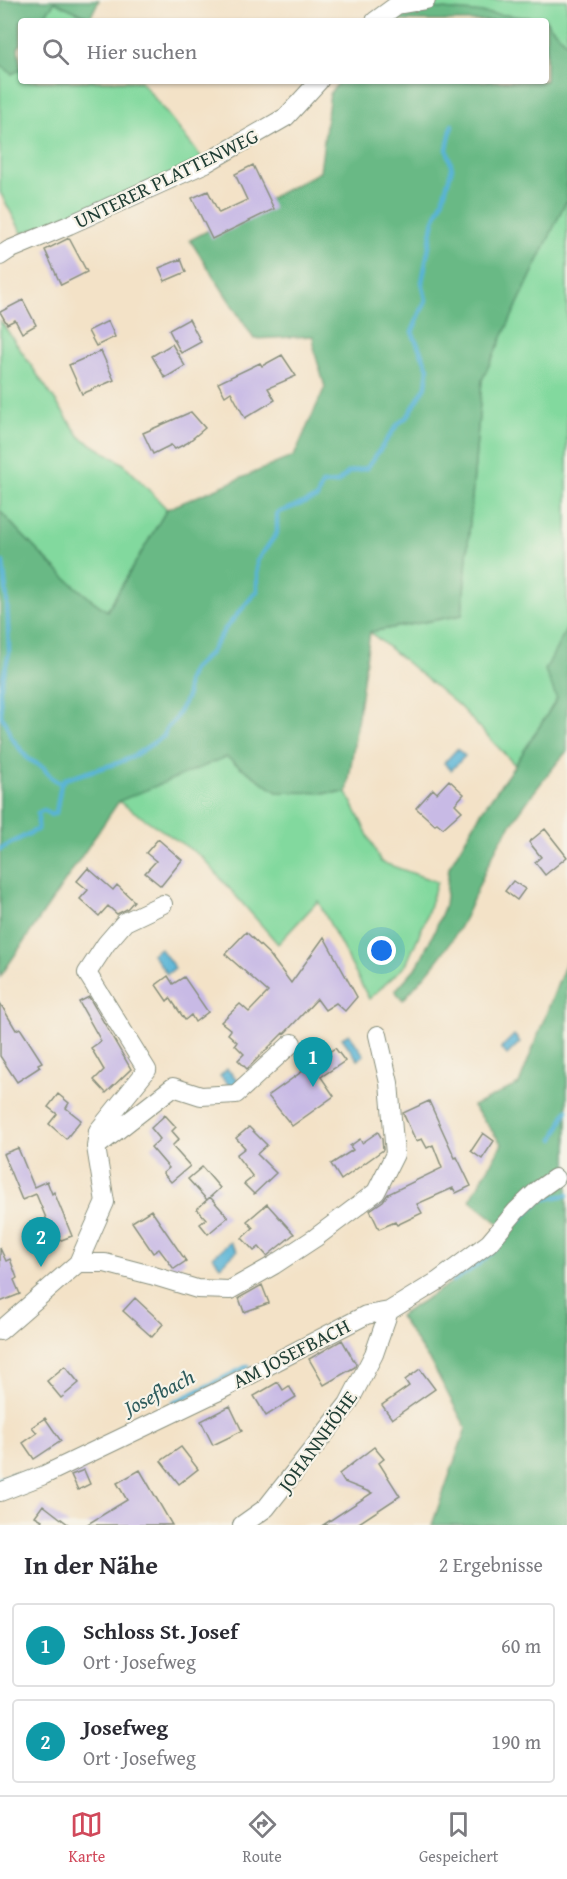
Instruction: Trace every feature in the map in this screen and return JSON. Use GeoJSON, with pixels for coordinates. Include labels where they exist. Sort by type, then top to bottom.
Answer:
{"type":"FeatureCollection","features":[{"type":"Feature","properties":{"kind":"street"},"geometry":{"type":"LineString","coordinates":[[379,18],[397,5],[426,0]]}},
{"type":"Feature","properties":{"kind":"street","name":"UNTERER PLATTENWEG"},"geometry":{"type":"LineString","coordinates":[[0,256],[206,163],[286,117],[316,84]]}},
{"type":"Feature","properties":{"kind":"street"},"geometry":{"type":"LineString","coordinates":[[0,1331],[78,1263],[105,1202],[96,1147],[98,1131],[147,1070],[87,973],[106,944],[125,922],[163,904]]}},
{"type":"Feature","properties":{"kind":"street"},"geometry":{"type":"LineString","coordinates":[[78,1263],[105,1263],[197,1289],[230,1290],[315,1238],[376,1192],[395,1154],[389,1083],[378,1035]]}},
{"type":"Feature","properties":{"kind":"street"},"geometry":{"type":"LineString","coordinates":[[96,1147],[173,1087],[201,1096],[236,1094],[292,1043]]}},
{"type":"Feature","properties":{"kind":"street","name":"AM JOSEFBACH"},"geometry":{"type":"LineString","coordinates":[[0,1492],[44,1475],[193,1403],[366,1315],[389,1311],[438,1281],[489,1243],[516,1211],[538,1190],[555,1178]]}},
{"type":"Feature","properties":{"kind":"street","name":"JOHANNHÖHE"},"geometry":{"type":"LineString","coordinates":[[242,1525],[267,1508],[348,1404],[374,1354],[389,1311]]}},
{"type":"Feature","properties":{"kind":"green space"},"geometry":{"type":"Polygon","coordinates":[[[0,0],[99,0],[90,18],[55,2],[42,18],[18,18],[18,71],[12,74],[0,64],[0,0]]]}},
{"type":"Feature","properties":{"kind":"green space"},"geometry":{"type":"Polygon","coordinates":[[[407,0],[567,0],[567,44],[549,24],[549,18],[401,5],[407,0]]]}},
{"type":"Feature","properties":{"kind":"green space"},"geometry":{"type":"Polygon","coordinates":[[[55,2],[90,18],[42,18],[55,2]]]}},
{"type":"Feature","properties":{"kind":"green space"},"geometry":{"type":"Polygon","coordinates":[[[401,5],[534,18],[391,18],[401,5]]]}},
{"type":"Feature","properties":{"kind":"green space"},"geometry":{"type":"Polygon","coordinates":[[[549,24],[567,44],[567,199],[482,380],[462,615],[370,632],[347,793],[277,792],[226,757],[119,801],[0,977],[0,511],[64,577],[107,611],[167,509],[294,456],[325,387],[315,353],[313,336],[254,339],[190,240],[320,172],[330,93],[338,84],[549,84],[549,24]]]}},
{"type":"Feature","properties":{"kind":"green space"},"geometry":{"type":"Polygon","coordinates":[[[0,65],[18,68],[18,84],[143,84],[206,163],[22,233],[0,192],[0,65]]]}},
{"type":"Feature","properties":{"kind":"green space"},"geometry":{"type":"Polygon","coordinates":[[[567,199],[567,628],[546,670],[557,699],[515,765],[459,706],[370,632],[462,615],[482,380],[567,199]]]}},
{"type":"Feature","properties":{"kind":"green space"},"geometry":{"type":"Polygon","coordinates":[[[0,320],[80,437],[124,464],[167,509],[107,611],[64,577],[0,511],[0,320]]]}},
{"type":"Feature","properties":{"kind":"green space"},"geometry":{"type":"Polygon","coordinates":[[[567,628],[567,751],[532,794],[501,840],[464,919],[451,941],[403,1000],[395,991],[418,965],[435,930],[445,905],[449,867],[482,811],[515,765],[557,699],[545,670],[567,628]]]}},
{"type":"Feature","properties":{"kind":"green space"},"geometry":{"type":"Polygon","coordinates":[[[226,757],[277,792],[347,793],[381,862],[437,882],[425,921],[406,965],[369,999],[318,901],[278,944],[202,857],[118,801],[226,757]]]}},
{"type":"Feature","properties":{"kind":"green space"},"geometry":{"type":"Polygon","coordinates":[[[567,960],[567,1525],[432,1525],[466,1428],[433,1366],[399,1316],[465,1274],[507,1230],[470,1200],[502,1144],[473,1106],[519,1084],[567,960]]]}},
{"type":"Feature","properties":{"kind":"water"},"geometry":{"type":"Polygon","coordinates":[[[457,749],[465,756],[451,770],[444,763],[457,749]]]}},
{"type":"Feature","properties":{"kind":"water"},"geometry":{"type":"Polygon","coordinates":[[[160,948],[175,968],[167,974],[152,954],[160,948]]]}},
{"type":"Feature","properties":{"kind":"water"},"geometry":{"type":"Polygon","coordinates":[[[349,1034],[364,1055],[358,1060],[342,1038],[349,1034]]]}},
{"type":"Feature","properties":{"kind":"water"},"geometry":{"type":"Polygon","coordinates":[[[514,1035],[520,1042],[507,1055],[501,1048],[514,1035]]]}},
{"type":"Feature","properties":{"kind":"water"},"geometry":{"type":"Polygon","coordinates":[[[227,1069],[239,1081],[232,1088],[220,1076],[227,1069]]]}},
{"type":"Feature","properties":{"kind":"water"},"geometry":{"type":"Polygon","coordinates":[[[230,1242],[237,1251],[220,1266],[213,1257],[230,1242]]]}},
{"type":"Feature","properties":{"kind":"building"},"geometry":{"type":"Polygon","coordinates":[[[253,165],[274,209],[212,239],[192,198],[208,191],[219,213],[247,200],[235,174],[253,165]]]}},
{"type":"Feature","properties":{"kind":"building"},"geometry":{"type":"Polygon","coordinates":[[[69,238],[87,272],[61,285],[45,250],[69,238]]]}},
{"type":"Feature","properties":{"kind":"building"},"geometry":{"type":"Polygon","coordinates":[[[181,259],[186,272],[165,281],[159,268],[181,259]]]}},
{"type":"Feature","properties":{"kind":"building"},"geometry":{"type":"Polygon","coordinates":[[[23,300],[36,325],[22,333],[15,320],[7,324],[0,312],[23,300]]]}},
{"type":"Feature","properties":{"kind":"building"},"geometry":{"type":"Polygon","coordinates":[[[189,319],[201,342],[181,353],[169,330],[189,319]]]}},
{"type":"Feature","properties":{"kind":"building"},"geometry":{"type":"Polygon","coordinates":[[[108,321],[115,337],[96,346],[88,331],[108,321]]]}},
{"type":"Feature","properties":{"kind":"building"},"geometry":{"type":"Polygon","coordinates":[[[172,344],[185,366],[165,378],[152,356],[172,344]]]}},
{"type":"Feature","properties":{"kind":"building"},"geometry":{"type":"Polygon","coordinates":[[[101,351],[114,380],[82,394],[69,365],[101,351]]]}},
{"type":"Feature","properties":{"kind":"building"},"geometry":{"type":"Polygon","coordinates":[[[282,355],[296,376],[268,388],[275,400],[245,418],[231,392],[225,396],[218,383],[260,363],[262,366],[282,355]]]}},
{"type":"Feature","properties":{"kind":"building"},"geometry":{"type":"Polygon","coordinates":[[[191,412],[205,428],[187,443],[175,449],[171,445],[153,454],[143,433],[191,412]]]}},
{"type":"Feature","properties":{"kind":"building"},"geometry":{"type":"Polygon","coordinates":[[[449,780],[464,794],[455,804],[462,811],[443,828],[437,823],[435,825],[416,808],[433,789],[437,793],[449,780]]]}},
{"type":"Feature","properties":{"kind":"building"},"geometry":{"type":"Polygon","coordinates":[[[545,829],[567,857],[545,875],[535,862],[541,857],[529,842],[545,829]]]}},
{"type":"Feature","properties":{"kind":"building"},"geometry":{"type":"Polygon","coordinates":[[[158,839],[182,860],[161,886],[145,873],[156,861],[146,853],[158,839]]]}},
{"type":"Feature","properties":{"kind":"building"},"geometry":{"type":"Polygon","coordinates":[[[88,868],[113,890],[117,885],[134,901],[127,909],[117,914],[108,906],[99,916],[80,899],[88,890],[77,881],[88,868]]]}},
{"type":"Feature","properties":{"kind":"building"},"geometry":{"type":"Polygon","coordinates":[[[513,881],[525,889],[517,900],[505,891],[513,881]]]}},
{"type":"Feature","properties":{"kind":"building"},"geometry":{"type":"Polygon","coordinates":[[[246,932],[270,955],[291,983],[324,937],[357,997],[345,1011],[336,1003],[325,1010],[317,999],[247,1069],[238,1060],[244,1054],[235,1045],[237,1042],[228,1034],[231,1030],[221,1022],[240,1004],[249,1012],[268,992],[225,954],[246,932]]]}},
{"type":"Feature","properties":{"kind":"building"},"geometry":{"type":"Polygon","coordinates":[[[168,976],[173,984],[184,977],[208,1012],[195,1022],[191,1015],[185,1020],[170,998],[167,1001],[156,985],[168,976]]]}},
{"type":"Feature","properties":{"kind":"building"},"geometry":{"type":"Polygon","coordinates":[[[89,997],[131,1069],[106,1093],[94,1080],[104,1070],[91,1048],[101,1041],[79,1002],[89,997]]]}},
{"type":"Feature","properties":{"kind":"building"},"geometry":{"type":"Polygon","coordinates":[[[0,1003],[16,1030],[20,1028],[42,1062],[38,1064],[40,1067],[17,1082],[0,1056],[0,1003]]]}},
{"type":"Feature","properties":{"kind":"building"},"geometry":{"type":"Polygon","coordinates":[[[335,1048],[345,1061],[321,1077],[334,1096],[292,1126],[268,1096],[335,1048]]]}},
{"type":"Feature","properties":{"kind":"building"},"geometry":{"type":"Polygon","coordinates":[[[58,1094],[69,1103],[66,1108],[81,1120],[66,1139],[49,1124],[57,1114],[48,1107],[58,1094]]]}},
{"type":"Feature","properties":{"kind":"building"},"geometry":{"type":"Polygon","coordinates":[[[429,1101],[455,1158],[457,1157],[471,1186],[456,1193],[453,1188],[417,1204],[422,1213],[397,1225],[395,1222],[379,1229],[370,1210],[383,1201],[388,1194],[442,1168],[433,1145],[427,1148],[422,1139],[416,1141],[403,1113],[429,1101]]]}},
{"type":"Feature","properties":{"kind":"building"},"geometry":{"type":"Polygon","coordinates":[[[165,1115],[176,1127],[172,1131],[179,1139],[172,1146],[190,1166],[171,1182],[163,1173],[169,1168],[151,1147],[160,1139],[151,1128],[165,1115]]]}},
{"type":"Feature","properties":{"kind":"building"},"geometry":{"type":"Polygon","coordinates":[[[249,1127],[267,1145],[257,1154],[276,1173],[254,1194],[244,1184],[253,1177],[236,1155],[245,1148],[236,1138],[249,1127]]]}},
{"type":"Feature","properties":{"kind":"building"},"geometry":{"type":"Polygon","coordinates":[[[378,1132],[382,1139],[383,1150],[341,1180],[331,1164],[353,1150],[350,1146],[360,1139],[362,1143],[378,1132]]]}},
{"type":"Feature","properties":{"kind":"building"},"geometry":{"type":"Polygon","coordinates":[[[483,1133],[494,1141],[482,1159],[471,1151],[483,1133]]]}},
{"type":"Feature","properties":{"kind":"building"},"geometry":{"type":"Polygon","coordinates":[[[18,1148],[34,1187],[47,1181],[52,1194],[54,1192],[72,1236],[56,1242],[36,1194],[22,1200],[3,1154],[18,1148]]]}},
{"type":"Feature","properties":{"kind":"building"},"geometry":{"type":"Polygon","coordinates":[[[202,1167],[220,1188],[207,1200],[188,1179],[202,1167]]]}},
{"type":"Feature","properties":{"kind":"building"},"geometry":{"type":"Polygon","coordinates":[[[210,1197],[228,1217],[208,1234],[200,1224],[206,1219],[197,1209],[210,1197]]]}},
{"type":"Feature","properties":{"kind":"building"},"geometry":{"type":"Polygon","coordinates":[[[267,1204],[294,1234],[267,1256],[259,1247],[254,1251],[242,1238],[253,1228],[247,1221],[267,1204]]]}},
{"type":"Feature","properties":{"kind":"building"},"geometry":{"type":"Polygon","coordinates":[[[151,1210],[186,1261],[174,1269],[159,1249],[153,1253],[132,1222],[151,1210]]]}},
{"type":"Feature","properties":{"kind":"building"},"geometry":{"type":"Polygon","coordinates":[[[0,1248],[6,1261],[10,1259],[17,1278],[14,1280],[20,1294],[0,1302],[0,1248]]]}},
{"type":"Feature","properties":{"kind":"building"},"geometry":{"type":"Polygon","coordinates":[[[262,1285],[269,1303],[244,1312],[239,1298],[262,1285]]]}},
{"type":"Feature","properties":{"kind":"building"},"geometry":{"type":"Polygon","coordinates":[[[135,1298],[163,1324],[152,1337],[123,1311],[135,1298]]]}},
{"type":"Feature","properties":{"kind":"building"},"geometry":{"type":"Polygon","coordinates":[[[342,1340],[356,1364],[355,1367],[324,1385],[309,1359],[342,1340]]]}},
{"type":"Feature","properties":{"kind":"building"},"geometry":{"type":"Polygon","coordinates":[[[65,1366],[79,1383],[61,1398],[47,1381],[65,1366]]]}},
{"type":"Feature","properties":{"kind":"building"},"geometry":{"type":"Polygon","coordinates":[[[420,1369],[435,1389],[392,1419],[382,1405],[409,1386],[405,1380],[420,1369]]]}},
{"type":"Feature","properties":{"kind":"building"},"geometry":{"type":"Polygon","coordinates":[[[278,1382],[283,1390],[289,1386],[296,1397],[266,1416],[254,1396],[278,1382]]]}},
{"type":"Feature","properties":{"kind":"building"},"geometry":{"type":"Polygon","coordinates":[[[230,1406],[242,1431],[213,1445],[201,1421],[230,1406]]]}},
{"type":"Feature","properties":{"kind":"building"},"geometry":{"type":"Polygon","coordinates":[[[45,1418],[61,1441],[34,1459],[23,1443],[37,1433],[32,1427],[45,1418]]]}},
{"type":"Feature","properties":{"kind":"building"},"geometry":{"type":"Polygon","coordinates":[[[181,1447],[198,1469],[179,1484],[161,1461],[181,1447]]]}},
{"type":"Feature","properties":{"kind":"building"},"geometry":{"type":"Polygon","coordinates":[[[374,1447],[384,1459],[379,1463],[400,1496],[356,1525],[323,1525],[372,1493],[344,1482],[339,1474],[374,1447]]]}},
{"type":"Feature","properties":{"kind":"building"},"geometry":{"type":"Polygon","coordinates":[[[84,1470],[90,1484],[78,1490],[71,1475],[84,1470]]]}},
{"type":"Feature","properties":{"kind":"building"},"geometry":{"type":"Polygon","coordinates":[[[140,1470],[172,1525],[86,1525],[127,1500],[117,1483],[140,1470]]]}},
{"type":"Feature","properties":{"kind":"building"},"geometry":{"type":"Polygon","coordinates":[[[43,1505],[69,1525],[38,1525],[42,1520],[35,1516],[43,1505]]]}},
{"type":"Feature","properties":{"kind":"waterway"},"geometry":{"type":"LineString","coordinates":[[0,849],[38,829],[38,813],[44,810],[51,815],[56,813],[61,784],[65,779],[132,757],[164,736],[166,729],[174,721],[187,697],[187,682],[192,670],[210,653],[225,629],[257,591],[257,561],[277,533],[277,513],[317,498],[322,484],[337,483],[349,472],[367,468],[398,424],[408,416],[426,386],[428,368],[412,332],[426,300],[422,282],[434,220],[452,168],[447,149],[452,125]]}},
{"type":"Feature","properties":{"kind":"waterway"},"geometry":{"type":"LineString","coordinates":[[0,690],[9,653],[3,562]]}},
{"type":"Feature","properties":{"kind":"waterway"},"geometry":{"type":"LineString","coordinates":[[0,692],[1,716],[11,737],[28,759],[43,767],[61,784]]}},
{"type":"Feature","properties":{"kind":"waterway","name":"Josefbach"},"geometry":{"type":"LineString","coordinates":[[554,1139],[567,1110]]}},
{"type":"Feature","properties":{"kind":"waterway","name":"Josefbach"},"geometry":{"type":"LineString","coordinates":[[519,1221],[540,1200],[567,1195]]}},
{"type":"Feature","properties":{"kind":"waterway","name":"Josefbach"},"geometry":{"type":"LineString","coordinates":[[452,1281],[468,1272],[496,1248],[508,1234]]}},
{"type":"Feature","properties":{"kind":"waterway","name":"Josefbach"},"geometry":{"type":"LineString","coordinates":[[173,1403],[248,1366]]}},
{"type":"Feature","properties":{"kind":"waterway","name":"Josefbach"},"geometry":{"type":"LineString","coordinates":[[0,1479],[28,1473]]}},
{"type":"Feature","properties":{"kind":"place","name":"Schloss St. Josef"},"geometry":{"type":"Point","coordinates":[313,1087]}},
{"type":"Feature","properties":{"kind":"place","name":"Josefweg"},"geometry":{"type":"Point","coordinates":[41,1267]}}]}
